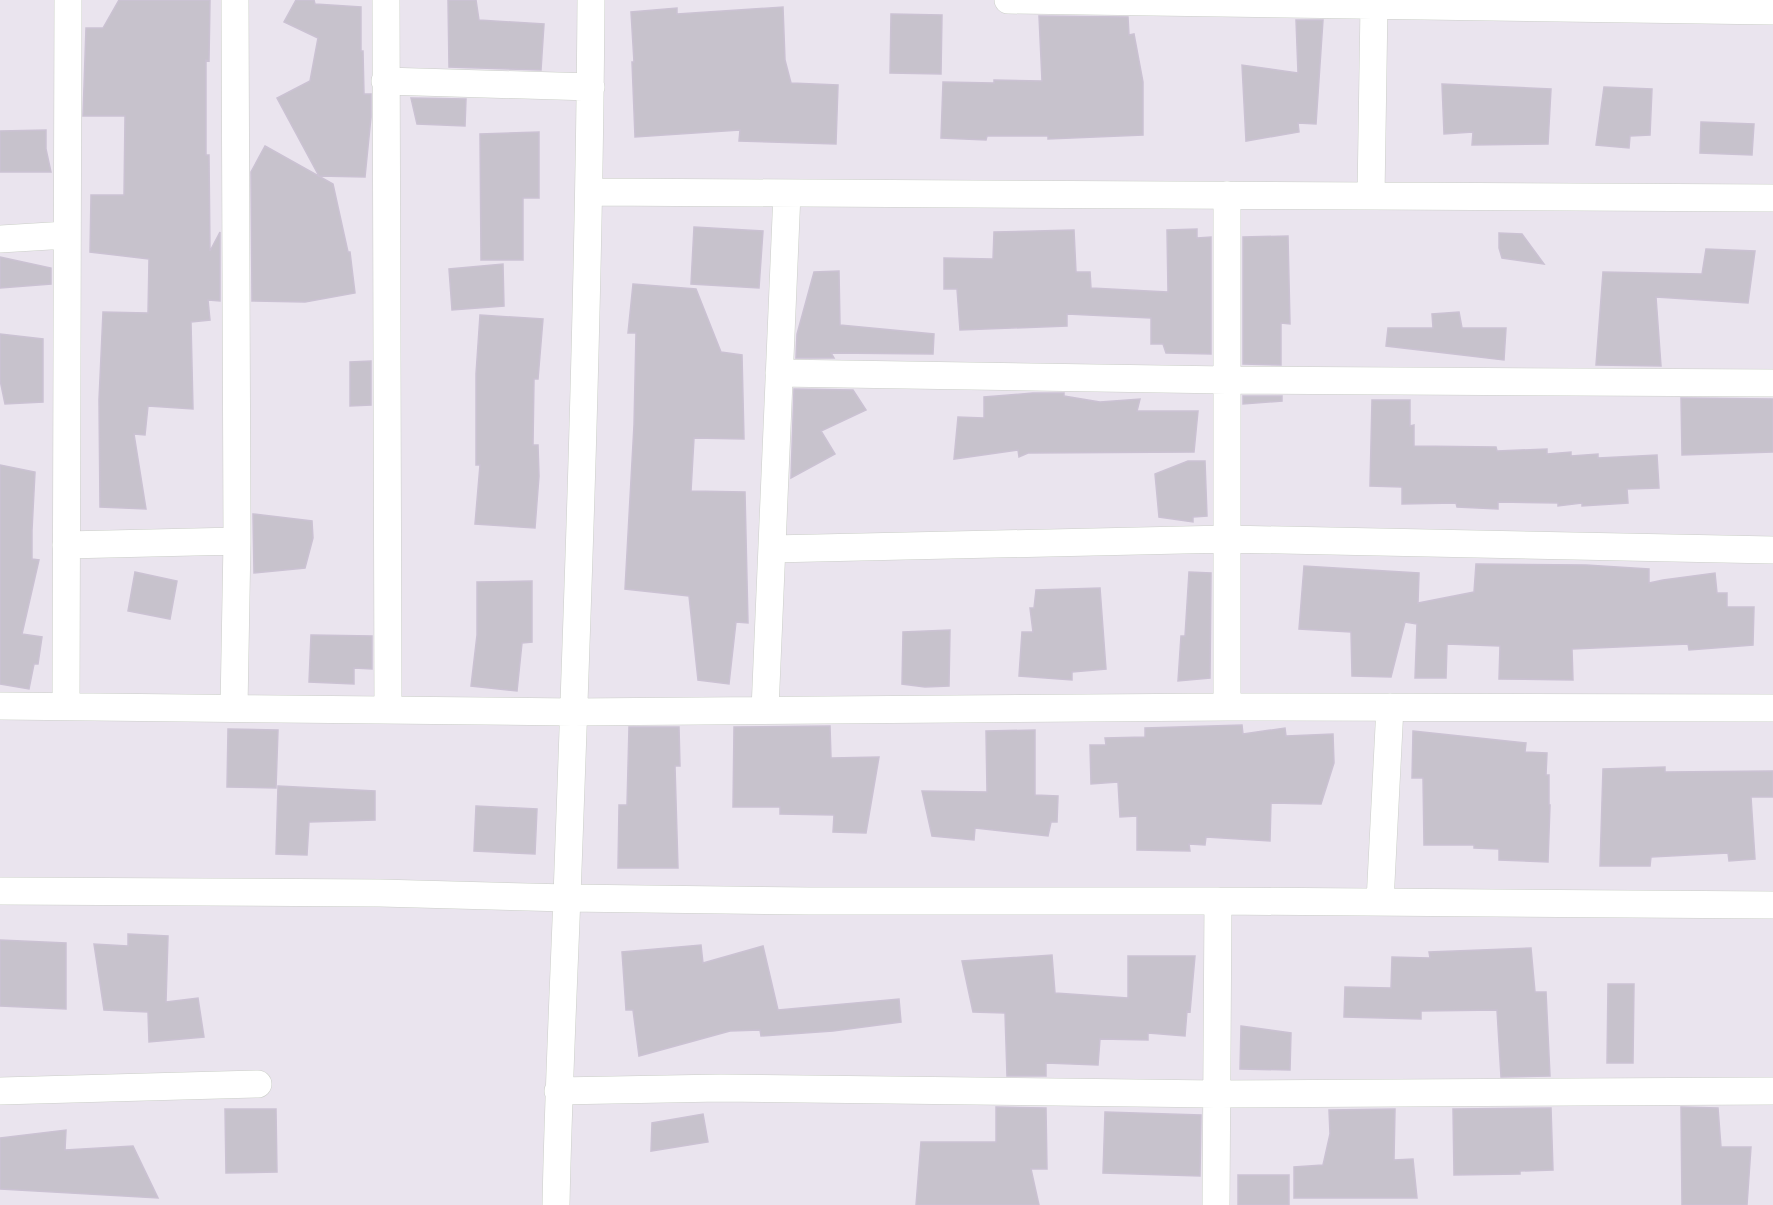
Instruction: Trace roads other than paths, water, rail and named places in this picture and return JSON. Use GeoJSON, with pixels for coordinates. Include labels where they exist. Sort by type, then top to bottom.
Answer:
{"type":"FeatureCollection","features":[{"type":"Feature","properties":{"kind":"street"},"geometry":{"type":"LineString","coordinates":[[66,706],[68,0]]}},
{"type":"Feature","properties":{"kind":"street"},"geometry":{"type":"LineString","coordinates":[[234,0],[237,541],[234,708]]}},
{"type":"Feature","properties":{"kind":"street"},"geometry":{"type":"LineString","coordinates":[[386,0],[388,710]]}},
{"type":"Feature","properties":{"kind":"street"},"geometry":{"type":"LineString","coordinates":[[556,1205],[558,1091],[567,898],[590,192],[591,0]]}},
{"type":"Feature","properties":{"kind":"street"},"geometry":{"type":"LineString","coordinates":[[1008,0],[1773,11]]}},
{"type":"Feature","properties":{"kind":"street"},"geometry":{"type":"LineString","coordinates":[[1371,196],[1374,5]]}},
{"type":"Feature","properties":{"kind":"street"},"geometry":{"type":"LineString","coordinates":[[385,81],[591,87]]}},
{"type":"Feature","properties":{"kind":"street"},"geometry":{"type":"LineString","coordinates":[[590,192],[1773,198]]}},
{"type":"Feature","properties":{"kind":"street"},"geometry":{"type":"LineString","coordinates":[[765,710],[787,193]]}},
{"type":"Feature","properties":{"kind":"street"},"geometry":{"type":"LineString","coordinates":[[1227,195],[1227,707]]}},
{"type":"Feature","properties":{"kind":"street"},"geometry":{"type":"LineString","coordinates":[[0,239],[67,235]]}},
{"type":"Feature","properties":{"kind":"street"},"geometry":{"type":"LineString","coordinates":[[779,374],[1227,380],[1773,383]]}},
{"type":"Feature","properties":{"kind":"street"},"geometry":{"type":"LineString","coordinates":[[772,549],[1227,539],[1773,550]]}},
{"type":"Feature","properties":{"kind":"street"},"geometry":{"type":"LineString","coordinates":[[66,545],[237,541]]}},
{"type":"Feature","properties":{"kind":"street"},"geometry":{"type":"LineString","coordinates":[[0,706],[573,712],[1227,707],[1773,708]]}},
{"type":"Feature","properties":{"kind":"street"},"geometry":{"type":"LineString","coordinates":[[1380,902],[1390,707]]}},
{"type":"Feature","properties":{"kind":"street"},"geometry":{"type":"LineString","coordinates":[[0,891],[380,893],[798,901],[1773,905]]}},
{"type":"Feature","properties":{"kind":"street"},"geometry":{"type":"LineString","coordinates":[[1216,1205],[1218,901]]}},
{"type":"Feature","properties":{"kind":"street"},"geometry":{"type":"LineString","coordinates":[[0,1091],[258,1084]]}},
{"type":"Feature","properties":{"kind":"street"},"geometry":{"type":"LineString","coordinates":[[558,1091],[721,1088],[1216,1094],[1773,1091]]}}]}
